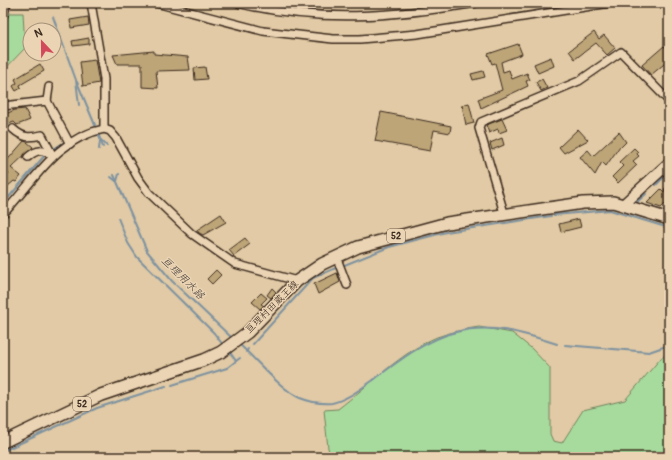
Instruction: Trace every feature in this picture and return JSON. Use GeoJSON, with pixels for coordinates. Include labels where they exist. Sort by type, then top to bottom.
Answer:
{"type":"FeatureCollection","features":[{"type":"Feature","properties":{"kind":"main road","name":"亘理村田蔵王線"},"geometry":{"type":"LineString","coordinates":[[3,442],[101,395],[204,360],[221,352],[242,338],[297,282],[322,264],[336,256],[358,247],[434,226],[504,214],[603,201],[624,204],[669,219]]}},
{"type":"Feature","properties":{"kind":"street"},"geometry":{"type":"LineString","coordinates":[[3,16],[7,3]]}},
{"type":"Feature","properties":{"kind":"street"},"geometry":{"type":"LineString","coordinates":[[91,3],[104,79],[104,129]]}},
{"type":"Feature","properties":{"kind":"street"},"geometry":{"type":"LineString","coordinates":[[156,3],[263,31],[333,39],[360,39],[425,33],[610,3]]}},
{"type":"Feature","properties":{"kind":"street"},"geometry":{"type":"LineString","coordinates":[[237,3],[286,13],[339,17],[391,15],[476,3]]}},
{"type":"Feature","properties":{"kind":"street"},"geometry":{"type":"LineString","coordinates":[[504,214],[479,128],[481,122],[579,81],[621,52],[669,101]]}},
{"type":"Feature","properties":{"kind":"street"},"geometry":{"type":"LineString","coordinates":[[49,87],[47,101],[70,144]]}},
{"type":"Feature","properties":{"kind":"street"},"geometry":{"type":"LineString","coordinates":[[3,106],[47,101]]}},
{"type":"Feature","properties":{"kind":"street"},"geometry":{"type":"LineString","coordinates":[[13,129],[20,135],[28,138],[42,135],[53,156]]}},
{"type":"Feature","properties":{"kind":"street"},"geometry":{"type":"LineString","coordinates":[[3,214],[53,156],[70,144],[95,130],[104,129],[110,131],[116,138],[138,178],[149,193],[192,234],[235,264],[297,282]]}},
{"type":"Feature","properties":{"kind":"street"},"geometry":{"type":"LineString","coordinates":[[28,157],[39,150],[45,151],[53,156]]}},
{"type":"Feature","properties":{"kind":"street"},"geometry":{"type":"LineString","coordinates":[[624,204],[669,163]]}},
{"type":"Feature","properties":{"kind":"street"},"geometry":{"type":"LineString","coordinates":[[336,256],[347,285]]}},
{"type":"Feature","properties":{"kind":"green space"},"geometry":{"type":"Polygon","coordinates":[[[10,13],[23,13],[22,51],[3,71],[3,25],[10,13]]]}},
{"type":"Feature","properties":{"kind":"green space"},"geometry":{"type":"Polygon","coordinates":[[[479,327],[512,333],[531,348],[550,368],[550,434],[553,441],[562,443],[583,410],[625,400],[661,358],[669,353],[669,457],[331,457],[328,448],[324,410],[338,409],[399,360],[424,343],[437,337],[479,327]]]}},
{"type":"Feature","properties":{"kind":"building"},"geometry":{"type":"Polygon","coordinates":[[[88,17],[89,25],[71,28],[70,20],[88,17]]]}},
{"type":"Feature","properties":{"kind":"building"},"geometry":{"type":"Polygon","coordinates":[[[594,32],[599,39],[604,35],[615,48],[607,55],[596,43],[575,59],[569,51],[594,32]]]}},
{"type":"Feature","properties":{"kind":"building"},"geometry":{"type":"Polygon","coordinates":[[[89,38],[89,44],[73,46],[72,41],[89,38]]]}},
{"type":"Feature","properties":{"kind":"building"},"geometry":{"type":"Polygon","coordinates":[[[518,44],[522,54],[501,62],[503,72],[509,70],[512,79],[527,73],[530,80],[526,81],[528,86],[481,108],[478,99],[502,90],[495,63],[492,64],[488,54],[518,44]]]}},
{"type":"Feature","properties":{"kind":"building"},"geometry":{"type":"Polygon","coordinates":[[[664,46],[669,51],[669,60],[651,75],[642,65],[664,46]]]}},
{"type":"Feature","properties":{"kind":"building"},"geometry":{"type":"Polygon","coordinates":[[[154,51],[154,54],[188,57],[190,70],[156,71],[158,88],[142,87],[142,64],[117,64],[113,55],[154,51]]]}},
{"type":"Feature","properties":{"kind":"building"},"geometry":{"type":"Polygon","coordinates":[[[551,57],[554,66],[538,73],[534,64],[551,57]]]}},
{"type":"Feature","properties":{"kind":"building"},"geometry":{"type":"Polygon","coordinates":[[[95,60],[99,83],[83,86],[80,62],[95,60]]]}},
{"type":"Feature","properties":{"kind":"building"},"geometry":{"type":"Polygon","coordinates":[[[40,64],[44,71],[20,85],[21,88],[16,91],[13,86],[17,83],[15,79],[40,64]]]}},
{"type":"Feature","properties":{"kind":"building"},"geometry":{"type":"Polygon","coordinates":[[[205,67],[207,79],[195,80],[194,68],[205,67]]]}},
{"type":"Feature","properties":{"kind":"building"},"geometry":{"type":"Polygon","coordinates":[[[483,71],[485,77],[473,80],[471,74],[483,71]]]}},
{"type":"Feature","properties":{"kind":"building"},"geometry":{"type":"Polygon","coordinates":[[[542,79],[547,88],[541,91],[536,82],[542,79]]]}},
{"type":"Feature","properties":{"kind":"building"},"geometry":{"type":"Polygon","coordinates":[[[469,103],[474,123],[466,125],[462,105],[469,103]]]}},
{"type":"Feature","properties":{"kind":"building"},"geometry":{"type":"Polygon","coordinates":[[[25,109],[30,120],[17,125],[14,122],[3,126],[3,115],[15,110],[25,109]]]}},
{"type":"Feature","properties":{"kind":"building"},"geometry":{"type":"Polygon","coordinates":[[[381,112],[451,126],[450,133],[434,130],[430,151],[375,141],[381,112]]]}},
{"type":"Feature","properties":{"kind":"building"},"geometry":{"type":"Polygon","coordinates":[[[502,119],[507,130],[499,133],[498,129],[489,133],[486,125],[502,119]]]}},
{"type":"Feature","properties":{"kind":"building"},"geometry":{"type":"Polygon","coordinates":[[[578,129],[588,140],[564,153],[559,147],[578,129]]]}},
{"type":"Feature","properties":{"kind":"building"},"geometry":{"type":"Polygon","coordinates":[[[619,132],[626,142],[621,147],[620,146],[606,166],[602,162],[595,175],[580,157],[588,150],[593,156],[619,132]]]}},
{"type":"Feature","properties":{"kind":"building"},"geometry":{"type":"Polygon","coordinates":[[[502,138],[504,145],[492,150],[490,143],[502,138]]]}},
{"type":"Feature","properties":{"kind":"building"},"geometry":{"type":"Polygon","coordinates":[[[24,141],[33,147],[11,168],[21,176],[16,182],[14,181],[8,186],[3,179],[9,174],[3,169],[3,165],[24,141]]]}},
{"type":"Feature","properties":{"kind":"building"},"geometry":{"type":"Polygon","coordinates":[[[634,148],[638,152],[637,154],[639,156],[633,161],[637,165],[618,183],[612,177],[623,166],[619,162],[634,148]]]}},
{"type":"Feature","properties":{"kind":"building"},"geometry":{"type":"Polygon","coordinates":[[[665,188],[669,189],[669,200],[661,208],[647,203],[661,189],[664,192],[665,188]]]}},
{"type":"Feature","properties":{"kind":"building"},"geometry":{"type":"Polygon","coordinates":[[[221,214],[226,222],[203,235],[199,233],[197,230],[221,214]]]}},
{"type":"Feature","properties":{"kind":"building"},"geometry":{"type":"Polygon","coordinates":[[[579,219],[581,227],[561,232],[559,224],[579,219]]]}},
{"type":"Feature","properties":{"kind":"building"},"geometry":{"type":"Polygon","coordinates":[[[245,238],[250,244],[234,256],[229,250],[245,238]]]}},
{"type":"Feature","properties":{"kind":"building"},"geometry":{"type":"Polygon","coordinates":[[[216,270],[221,275],[212,284],[207,279],[216,270]]]}},
{"type":"Feature","properties":{"kind":"building"},"geometry":{"type":"Polygon","coordinates":[[[337,273],[340,282],[318,294],[314,284],[337,273]]]}},
{"type":"Feature","properties":{"kind":"building"},"geometry":{"type":"Polygon","coordinates":[[[272,288],[276,292],[271,298],[267,295],[272,288]]]}},
{"type":"Feature","properties":{"kind":"building"},"geometry":{"type":"Polygon","coordinates":[[[261,293],[267,298],[261,304],[264,306],[260,309],[252,302],[261,293]]]}},
{"type":"Feature","properties":{"kind":"waterway","name":"亘理用水路"},"geometry":{"type":"LineString","coordinates":[[53,17],[76,80],[79,105]]}},
{"type":"Feature","properties":{"kind":"waterway"},"geometry":{"type":"LineString","coordinates":[[77,82],[95,125]]}},
{"type":"Feature","properties":{"kind":"waterway"},"geometry":{"type":"LineString","coordinates":[[99,136],[103,147]]}},
{"type":"Feature","properties":{"kind":"waterway"},"geometry":{"type":"LineString","coordinates":[[101,140],[107,146]]}},
{"type":"Feature","properties":{"kind":"waterway"},"geometry":{"type":"LineString","coordinates":[[99,149],[100,141]]}},
{"type":"Feature","properties":{"kind":"waterway","name":"亘理用水路"},"geometry":{"type":"LineString","coordinates":[[52,150],[63,143]]}},
{"type":"Feature","properties":{"kind":"waterway","name":"亘理用水路"},"geometry":{"type":"LineString","coordinates":[[3,204],[45,155]]}},
{"type":"Feature","properties":{"kind":"waterway"},"geometry":{"type":"LineString","coordinates":[[656,185],[669,172]]}},
{"type":"Feature","properties":{"kind":"waterway"},"geometry":{"type":"LineString","coordinates":[[117,181],[119,174]]}},
{"type":"Feature","properties":{"kind":"waterway","name":"亘理用水路"},"geometry":{"type":"LineString","coordinates":[[114,175],[147,251],[172,281],[232,338]]}},
{"type":"Feature","properties":{"kind":"waterway"},"geometry":{"type":"LineString","coordinates":[[111,177],[116,181]]}},
{"type":"Feature","properties":{"kind":"waterway"},"geometry":{"type":"LineString","coordinates":[[637,202],[646,194]]}},
{"type":"Feature","properties":{"kind":"waterway"},"geometry":{"type":"LineString","coordinates":[[554,215],[610,210],[669,228]]}},
{"type":"Feature","properties":{"kind":"waterway"},"geometry":{"type":"LineString","coordinates":[[342,266],[389,247],[446,232],[551,216]]}},
{"type":"Feature","properties":{"kind":"waterway"},"geometry":{"type":"LineString","coordinates":[[118,218],[128,243],[137,257],[214,333],[223,345]]}},
{"type":"Feature","properties":{"kind":"waterway"},"geometry":{"type":"LineString","coordinates":[[253,344],[313,278],[338,267]]}},
{"type":"Feature","properties":{"kind":"waterway"},"geometry":{"type":"LineString","coordinates":[[239,344],[277,381],[293,394],[308,401],[320,403],[338,402],[348,397],[412,352],[433,340],[456,332],[469,329],[507,330],[557,344]]}},
{"type":"Feature","properties":{"kind":"waterway"},"geometry":{"type":"LineString","coordinates":[[565,345],[649,352],[669,345]]}},
{"type":"Feature","properties":{"kind":"waterway"},"geometry":{"type":"LineString","coordinates":[[229,351],[236,361]]}},
{"type":"Feature","properties":{"kind":"waterway"},"geometry":{"type":"LineString","coordinates":[[172,385],[227,368],[240,358]]}},
{"type":"Feature","properties":{"kind":"waterway"},"geometry":{"type":"LineString","coordinates":[[3,451],[97,408],[166,386]]}}]}
